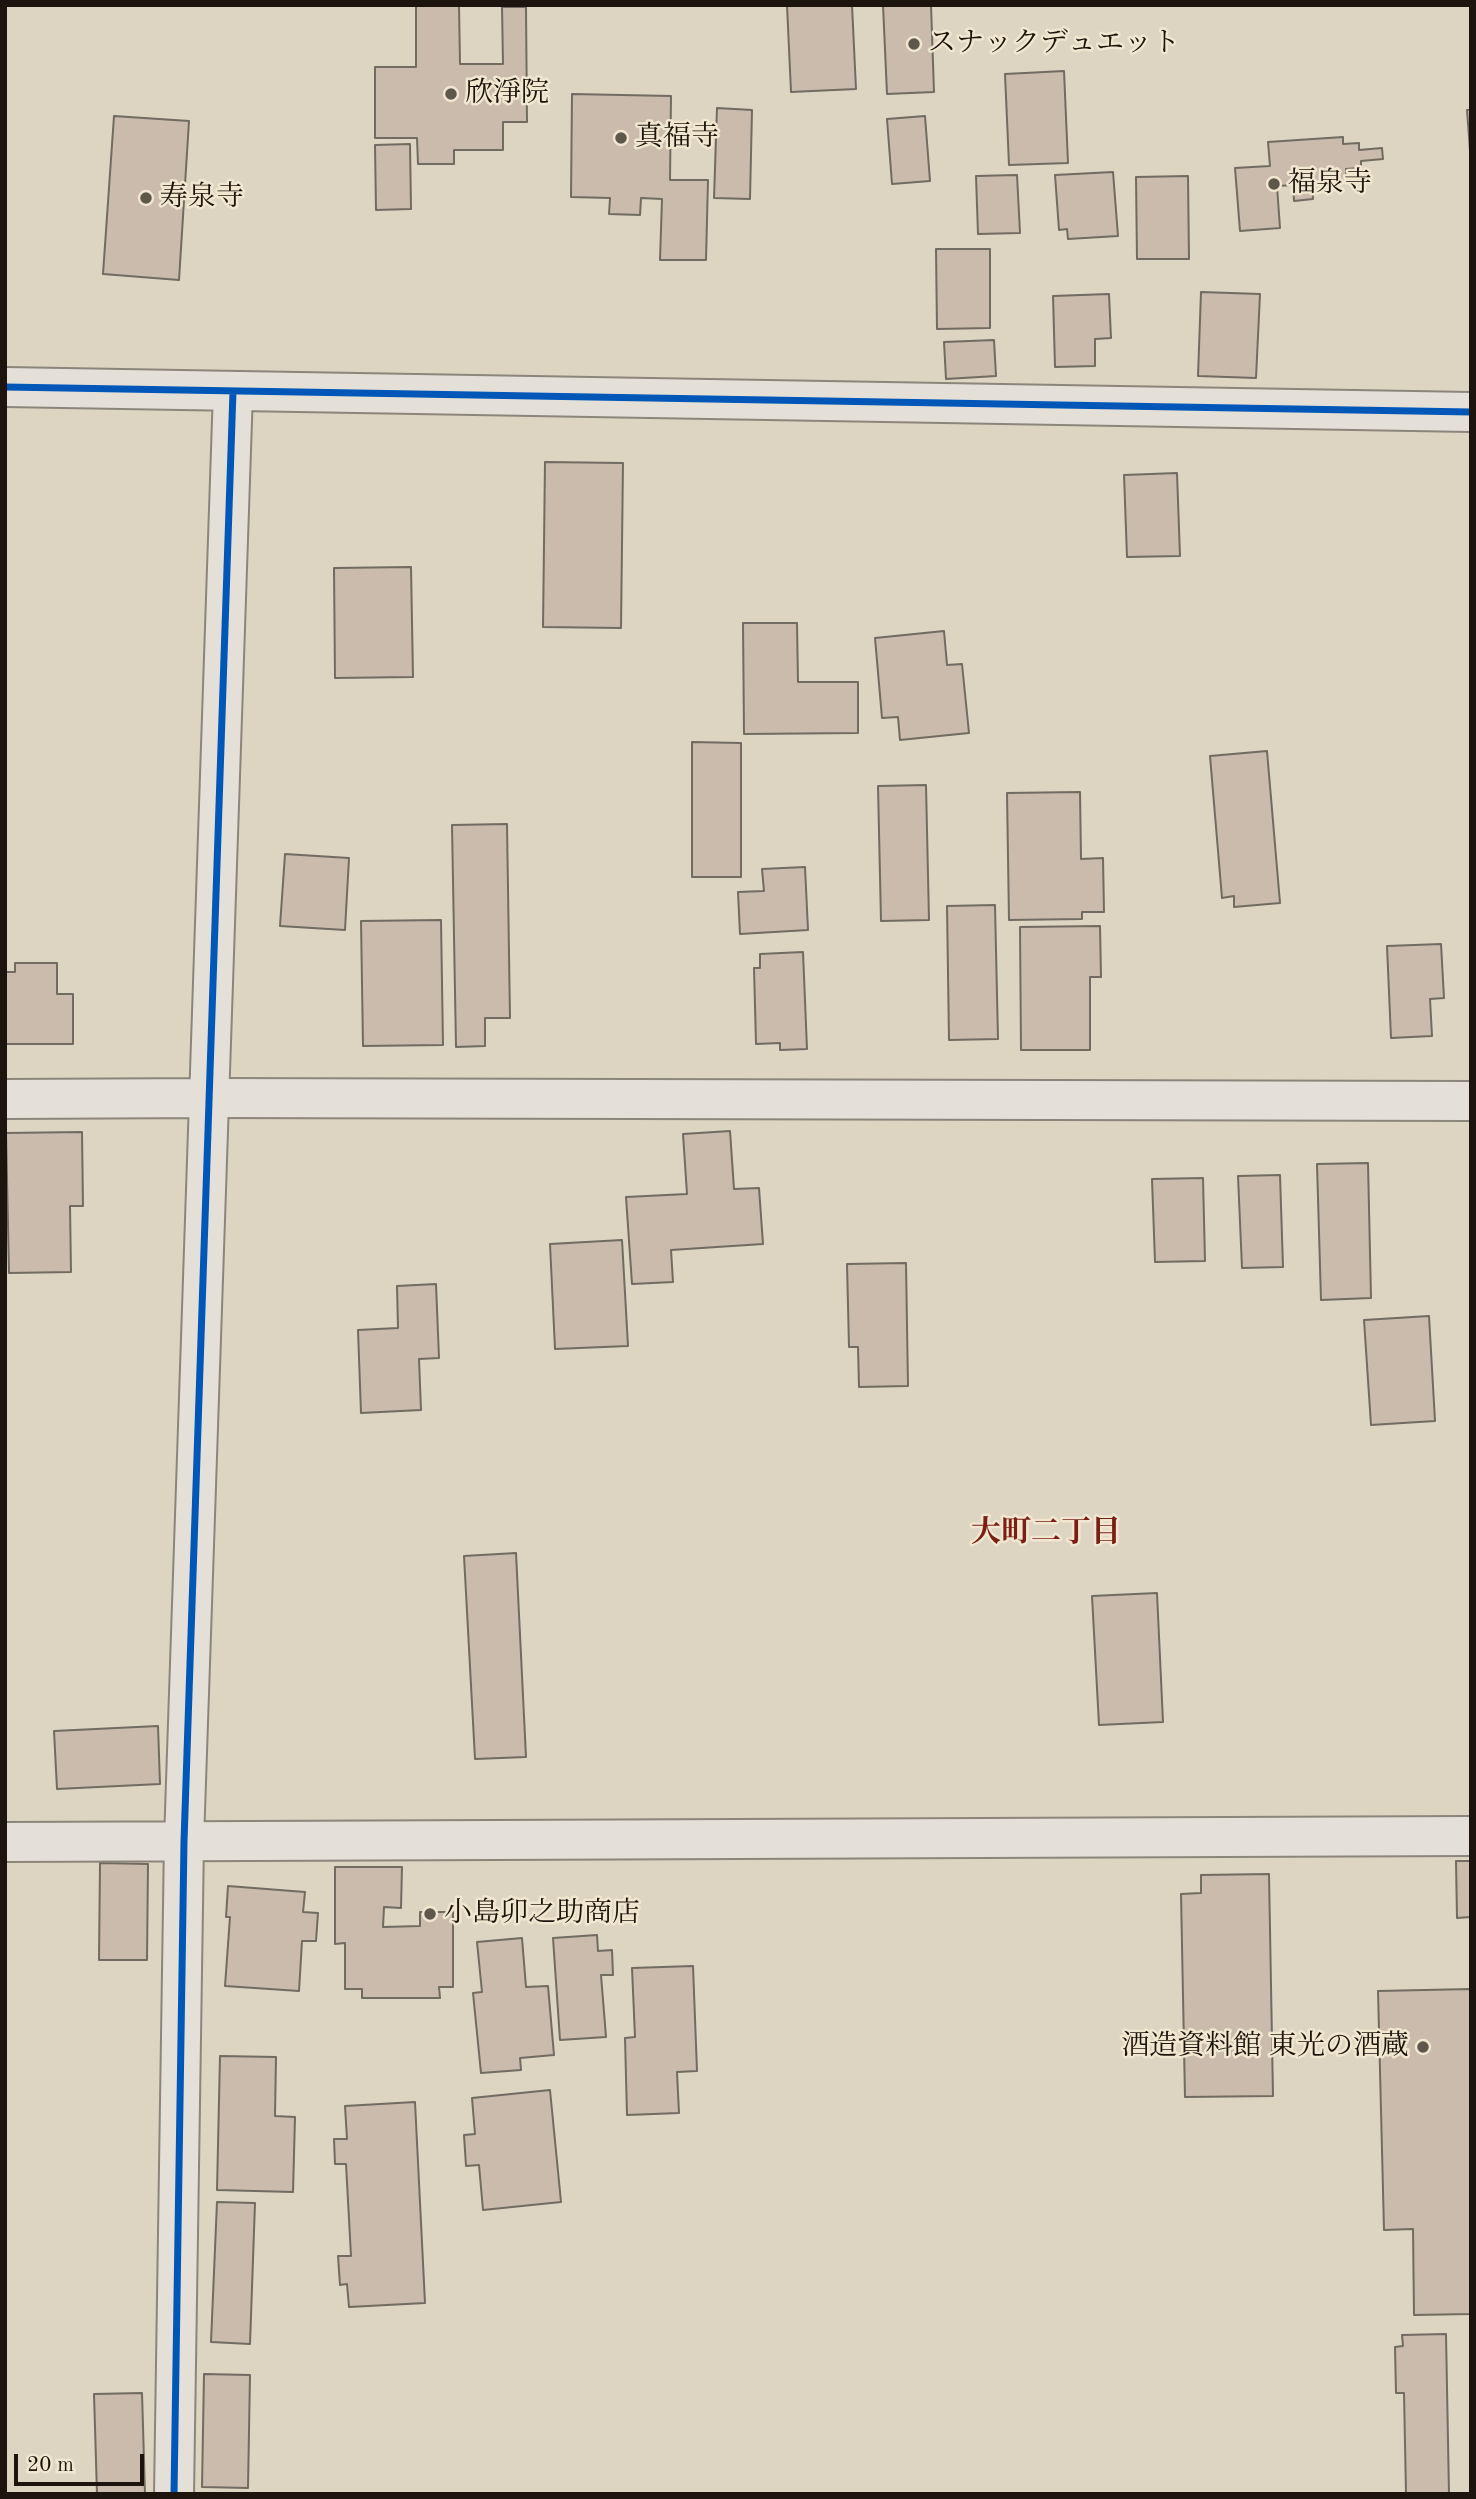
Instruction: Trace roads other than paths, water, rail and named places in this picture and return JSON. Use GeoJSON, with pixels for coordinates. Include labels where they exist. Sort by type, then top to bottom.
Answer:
{"type":"FeatureCollection","features":[{"type":"Feature","properties":{"kind":"street"},"geometry":{"type":"LineString","coordinates":[[5,387],[1471,412]]}},
{"type":"Feature","properties":{"kind":"street"},"geometry":{"type":"LineString","coordinates":[[174,2494],[184,1841],[233,391]]}},
{"type":"Feature","properties":{"kind":"street"},"geometry":{"type":"LineString","coordinates":[[5,1099],[1471,1101]]}},
{"type":"Feature","properties":{"kind":"street"},"geometry":{"type":"LineString","coordinates":[[5,1842],[1471,1836]]}},
{"type":"Feature","properties":{"kind":"place","name":"スナックデュエット"},"geometry":{"type":"Point","coordinates":[914,44]}},
{"type":"Feature","properties":{"kind":"place","name":"欣淨院"},"geometry":{"type":"Point","coordinates":[451,94]}},
{"type":"Feature","properties":{"kind":"place","name":"真福寺"},"geometry":{"type":"Point","coordinates":[621,138]}},
{"type":"Feature","properties":{"kind":"place","name":"福泉寺"},"geometry":{"type":"Point","coordinates":[1274,184]}},
{"type":"Feature","properties":{"kind":"place","name":"寿泉寺"},"geometry":{"type":"Point","coordinates":[146,198]}},
{"type":"Feature","properties":{"kind":"place","name":"小島卯之助商店"},"geometry":{"type":"Point","coordinates":[430,1914]}},
{"type":"Feature","properties":{"kind":"place","name":"酒造資料館 東光の酒蔵"},"geometry":{"type":"Point","coordinates":[1423,2047]}},
{"type":"Feature","properties":{"kind":"district","name":"大町二丁目"},"geometry":{"type":"Point","coordinates":[1046,1533]}}]}
